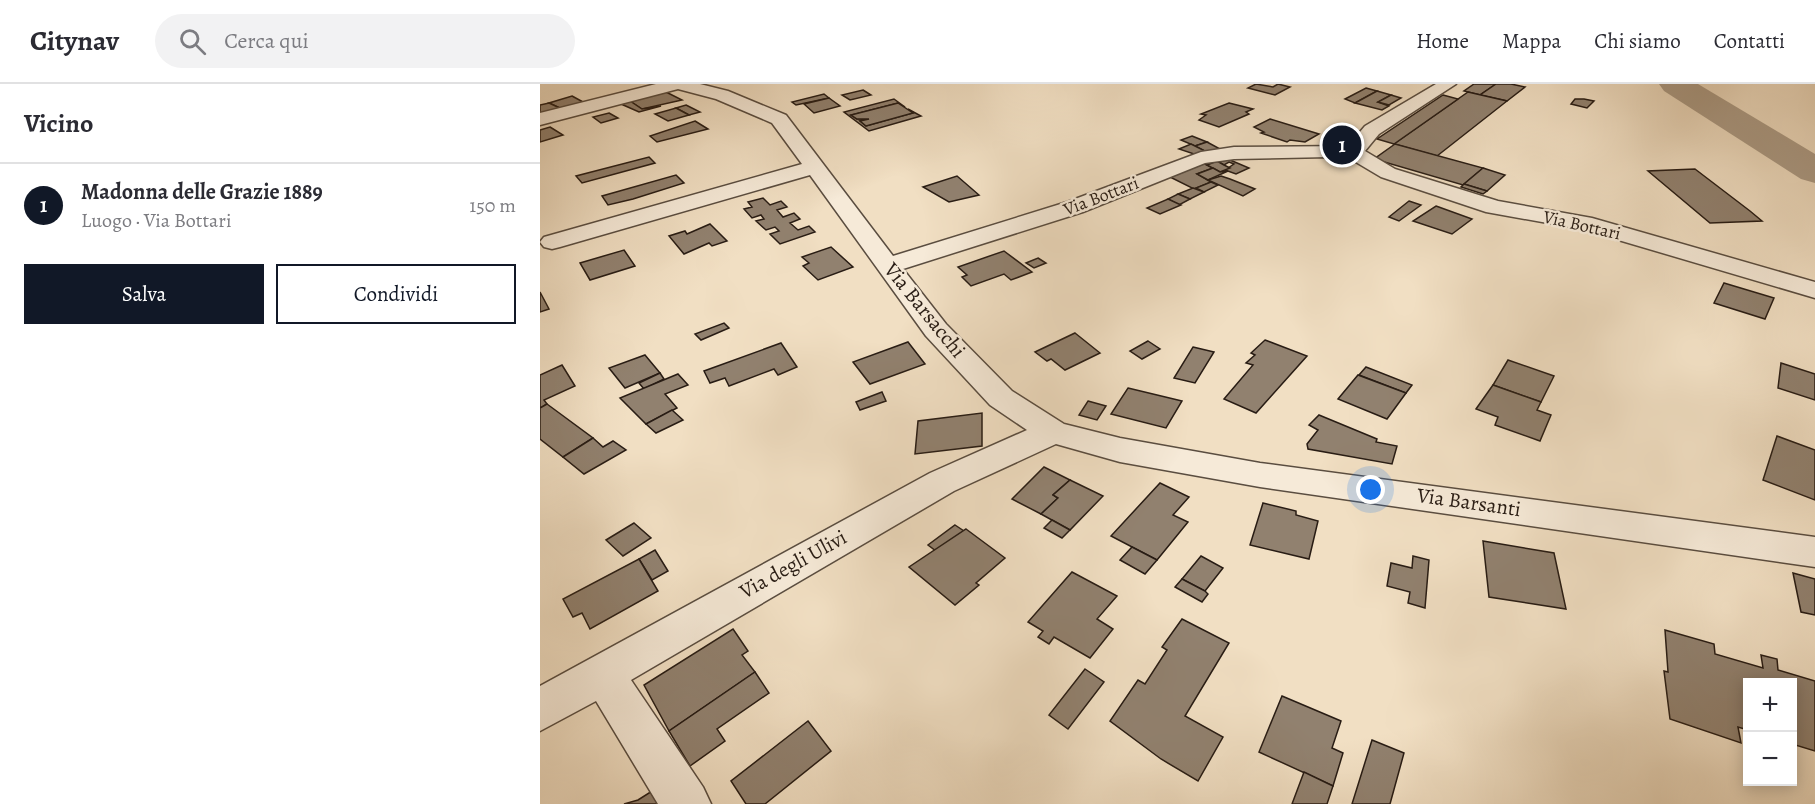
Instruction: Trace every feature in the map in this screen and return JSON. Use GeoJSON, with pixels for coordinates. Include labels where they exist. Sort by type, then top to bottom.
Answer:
{"type":"FeatureCollection","features":[{"type":"Feature","properties":{"kind":"street","name":"Via Barsacchi"},"geometry":{"type":"LineString","coordinates":[[540,119],[678,84],[722,95],[779,119],[936,330],[1001,398],[1053,432]]}},
{"type":"Feature","properties":{"kind":"street"},"geometry":{"type":"LineString","coordinates":[[1353,152],[1372,130],[1448,84]]}},
{"type":"Feature","properties":{"kind":"street","name":"Via Bottari"},"geometry":{"type":"LineString","coordinates":[[889,265],[1075,207],[1201,158],[1234,153],[1353,152],[1388,173],[1494,207],[1584,223],[1815,290]]}},
{"type":"Feature","properties":{"kind":"street"},"geometry":{"type":"LineString","coordinates":[[552,242],[816,167]]}},
{"type":"Feature","properties":{"kind":"street","name":"Via Barsanti"},"geometry":{"type":"LineString","coordinates":[[1053,432],[1120,450],[1260,475],[1586,518],[1815,552]]}},
{"type":"Feature","properties":{"kind":"street","name":"Via degli Ulivi"},"geometry":{"type":"LineString","coordinates":[[540,710],[942,482],[1053,432]]}},
{"type":"Feature","properties":{"kind":"street"},"geometry":{"type":"LineString","coordinates":[[602,674],[686,804]]}},
{"type":"Feature","properties":{"kind":"building"},"geometry":{"type":"Polygon","coordinates":[[[1256,84],[1273,87],[1278,84],[1290,87],[1275,95],[1248,88],[1256,84]]]}},
{"type":"Feature","properties":{"kind":"building"},"geometry":{"type":"Polygon","coordinates":[[[1474,84],[1496,84],[1480,95],[1464,91],[1474,84]]]}},
{"type":"Feature","properties":{"kind":"building"},"geometry":{"type":"Polygon","coordinates":[[[1496,84],[1525,87],[1507,101],[1480,95],[1496,84]]]}},
{"type":"Feature","properties":{"kind":"building"},"geometry":{"type":"Polygon","coordinates":[[[1366,88],[1377,91],[1355,103],[1345,99],[1366,88]]]}},
{"type":"Feature","properties":{"kind":"building"},"geometry":{"type":"Polygon","coordinates":[[[863,90],[871,95],[850,100],[842,95],[863,90]]]}},
{"type":"Feature","properties":{"kind":"building"},"geometry":{"type":"Polygon","coordinates":[[[1377,91],[1391,95],[1378,102],[1389,106],[1382,110],[1355,103],[1377,91]]]}},
{"type":"Feature","properties":{"kind":"building"},"geometry":{"type":"Polygon","coordinates":[[[666,92],[682,100],[642,109],[630,101],[666,92]]]}},
{"type":"Feature","properties":{"kind":"building"},"geometry":{"type":"Polygon","coordinates":[[[1468,92],[1507,101],[1437,156],[1394,144],[1468,92]]]}},
{"type":"Feature","properties":{"kind":"building"},"geometry":{"type":"Polygon","coordinates":[[[824,94],[829,98],[796,105],[792,102],[824,94]]]}},
{"type":"Feature","properties":{"kind":"building"},"geometry":{"type":"Polygon","coordinates":[[[1391,95],[1401,98],[1389,105],[1378,102],[1391,95]]]}},
{"type":"Feature","properties":{"kind":"building"},"geometry":{"type":"Polygon","coordinates":[[[1443,95],[1458,99],[1394,144],[1377,139],[1443,95]]]}},
{"type":"Feature","properties":{"kind":"building"},"geometry":{"type":"Polygon","coordinates":[[[572,96],[585,103],[562,109],[549,103],[572,96]]]}},
{"type":"Feature","properties":{"kind":"building"},"geometry":{"type":"Polygon","coordinates":[[[829,98],[840,106],[814,113],[804,104],[829,98]]]}},
{"type":"Feature","properties":{"kind":"building"},"geometry":{"type":"Polygon","coordinates":[[[894,99],[905,107],[898,103],[851,115],[857,119],[869,119],[860,121],[866,126],[913,113],[908,109],[921,116],[869,131],[844,112],[894,99]]]}},
{"type":"Feature","properties":{"kind":"building"},"geometry":{"type":"Polygon","coordinates":[[[1575,99],[1594,101],[1587,108],[1571,104],[1575,99]]]}},
{"type":"Feature","properties":{"kind":"building"},"geometry":{"type":"Polygon","coordinates":[[[630,101],[642,109],[661,106],[639,112],[621,104],[630,101]]]}},
{"type":"Feature","properties":{"kind":"building"},"geometry":{"type":"Polygon","coordinates":[[[549,103],[562,109],[540,115],[540,105],[549,103]]]}},
{"type":"Feature","properties":{"kind":"building"},"geometry":{"type":"Polygon","coordinates":[[[898,103],[913,113],[866,126],[860,121],[869,119],[857,119],[851,115],[898,103]]]}},
{"type":"Feature","properties":{"kind":"building"},"geometry":{"type":"Polygon","coordinates":[[[1229,103],[1253,109],[1246,112],[1249,114],[1219,127],[1199,120],[1206,115],[1201,114],[1229,103]]]}},
{"type":"Feature","properties":{"kind":"building"},"geometry":{"type":"Polygon","coordinates":[[[686,105],[700,112],[689,115],[676,108],[686,105]]]}},
{"type":"Feature","properties":{"kind":"building"},"geometry":{"type":"Polygon","coordinates":[[[676,108],[689,115],[668,121],[655,114],[676,108]]]}},
{"type":"Feature","properties":{"kind":"building"},"geometry":{"type":"Polygon","coordinates":[[[609,113],[618,118],[601,123],[593,117],[609,113]]]}},
{"type":"Feature","properties":{"kind":"building"},"geometry":{"type":"Polygon","coordinates":[[[1270,119],[1319,134],[1305,142],[1290,140],[1287,142],[1261,133],[1264,132],[1254,127],[1270,119]]]}},
{"type":"Feature","properties":{"kind":"building"},"geometry":{"type":"Polygon","coordinates":[[[695,121],[708,129],[657,142],[650,136],[695,121]]]}},
{"type":"Feature","properties":{"kind":"building"},"geometry":{"type":"Polygon","coordinates":[[[550,127],[563,135],[540,142],[540,130],[550,127]]]}},
{"type":"Feature","properties":{"kind":"building"},"geometry":{"type":"Polygon","coordinates":[[[1192,136],[1207,142],[1195,146],[1181,140],[1192,136]]]}},
{"type":"Feature","properties":{"kind":"building"},"geometry":{"type":"Polygon","coordinates":[[[1207,142],[1222,150],[1210,154],[1195,146],[1207,142]]]}},
{"type":"Feature","properties":{"kind":"building"},"geometry":{"type":"Polygon","coordinates":[[[1191,144],[1209,153],[1200,156],[1179,149],[1191,144]]]}},
{"type":"Feature","properties":{"kind":"building"},"geometry":{"type":"Polygon","coordinates":[[[1395,144],[1483,168],[1463,185],[1374,159],[1395,144]]]}},
{"type":"Feature","properties":{"kind":"building"},"geometry":{"type":"Polygon","coordinates":[[[649,157],[655,163],[582,183],[576,176],[649,157]]]}},
{"type":"Feature","properties":{"kind":"building"},"geometry":{"type":"Polygon","coordinates":[[[1223,157],[1249,168],[1236,174],[1225,170],[1234,164],[1229,162],[1224,165],[1217,161],[1207,165],[1200,162],[1223,157]]]}},
{"type":"Feature","properties":{"kind":"building"},"geometry":{"type":"Polygon","coordinates":[[[1199,161],[1213,168],[1197,174],[1211,182],[1194,189],[1166,175],[1199,161]]]}},
{"type":"Feature","properties":{"kind":"building"},"geometry":{"type":"Polygon","coordinates":[[[1217,161],[1230,168],[1220,172],[1207,165],[1217,161]]]}},
{"type":"Feature","properties":{"kind":"building"},"geometry":{"type":"Polygon","coordinates":[[[1213,168],[1220,172],[1228,171],[1208,180],[1197,174],[1213,168]]]}},
{"type":"Feature","properties":{"kind":"building"},"geometry":{"type":"Polygon","coordinates":[[[1483,168],[1505,175],[1487,191],[1464,184],[1483,168]]]}},
{"type":"Feature","properties":{"kind":"building"},"geometry":{"type":"Polygon","coordinates":[[[1695,169],[1762,221],[1710,223],[1648,171],[1695,169]]]}},
{"type":"Feature","properties":{"kind":"building"},"geometry":{"type":"Polygon","coordinates":[[[676,175],[684,183],[633,199],[608,205],[602,196],[676,175]]]}},
{"type":"Feature","properties":{"kind":"building"},"geometry":{"type":"Polygon","coordinates":[[[957,176],[979,195],[949,202],[923,187],[957,176]]]}},
{"type":"Feature","properties":{"kind":"building"},"geometry":{"type":"Polygon","coordinates":[[[1221,176],[1255,189],[1243,196],[1208,180],[1221,176]]]}},
{"type":"Feature","properties":{"kind":"building"},"geometry":{"type":"Polygon","coordinates":[[[1211,182],[1218,185],[1204,192],[1196,188],[1211,182]]]}},
{"type":"Feature","properties":{"kind":"building"},"geometry":{"type":"Polygon","coordinates":[[[1464,184],[1487,191],[1483,194],[1461,187],[1464,184]]]}},
{"type":"Feature","properties":{"kind":"building"},"geometry":{"type":"Polygon","coordinates":[[[1193,188],[1204,192],[1190,199],[1178,194],[1193,188]]]}},
{"type":"Feature","properties":{"kind":"building"},"geometry":{"type":"Polygon","coordinates":[[[1178,194],[1190,199],[1179,205],[1168,199],[1178,194]]]}},
{"type":"Feature","properties":{"kind":"building"},"geometry":{"type":"Polygon","coordinates":[[[763,198],[770,205],[781,201],[787,207],[777,210],[783,217],[794,213],[800,219],[790,223],[798,230],[809,226],[815,232],[780,244],[770,234],[779,231],[775,227],[766,230],[756,221],[764,219],[761,215],[752,218],[744,209],[752,207],[748,202],[763,198]]]}},
{"type":"Feature","properties":{"kind":"building"},"geometry":{"type":"Polygon","coordinates":[[[1168,199],[1181,205],[1160,214],[1147,208],[1168,199]]]}},
{"type":"Feature","properties":{"kind":"building"},"geometry":{"type":"Polygon","coordinates":[[[1409,201],[1421,205],[1399,221],[1389,217],[1409,201]]]}},
{"type":"Feature","properties":{"kind":"building"},"geometry":{"type":"Polygon","coordinates":[[[1436,206],[1472,219],[1452,234],[1413,221],[1436,206]]]}},
{"type":"Feature","properties":{"kind":"building"},"geometry":{"type":"Polygon","coordinates":[[[710,224],[727,241],[712,246],[709,243],[684,254],[669,236],[685,231],[687,234],[710,224]]]}},
{"type":"Feature","properties":{"kind":"building"},"geometry":{"type":"Polygon","coordinates":[[[831,247],[853,267],[818,280],[803,266],[809,263],[802,257],[831,247]]]}},
{"type":"Feature","properties":{"kind":"building"},"geometry":{"type":"Polygon","coordinates":[[[624,250],[635,266],[590,280],[580,263],[624,250]]]}},
{"type":"Feature","properties":{"kind":"building"},"geometry":{"type":"Polygon","coordinates":[[[1004,251],[1032,272],[1011,280],[1004,274],[971,286],[962,277],[967,275],[958,267],[1004,251]]]}},
{"type":"Feature","properties":{"kind":"building"},"geometry":{"type":"Polygon","coordinates":[[[1038,258],[1046,263],[1034,268],[1026,263],[1038,258]]]}},
{"type":"Feature","properties":{"kind":"building"},"geometry":{"type":"Polygon","coordinates":[[[1724,283],[1774,298],[1765,319],[1714,303],[1724,283]]]}},
{"type":"Feature","properties":{"kind":"building"},"geometry":{"type":"Polygon","coordinates":[[[540,292],[549,309],[540,312],[540,292]]]}},
{"type":"Feature","properties":{"kind":"building"},"geometry":{"type":"Polygon","coordinates":[[[724,323],[729,328],[701,340],[695,334],[724,323]]]}},
{"type":"Feature","properties":{"kind":"building"},"geometry":{"type":"Polygon","coordinates":[[[1075,333],[1100,353],[1065,370],[1051,359],[1047,361],[1035,352],[1075,333]]]}},
{"type":"Feature","properties":{"kind":"building"},"geometry":{"type":"Polygon","coordinates":[[[1265,340],[1307,356],[1256,413],[1224,399],[1253,365],[1246,363],[1255,355],[1251,353],[1265,340]]]}},
{"type":"Feature","properties":{"kind":"building"},"geometry":{"type":"Polygon","coordinates":[[[1148,341],[1160,349],[1142,359],[1130,351],[1148,341]]]}},
{"type":"Feature","properties":{"kind":"building"},"geometry":{"type":"Polygon","coordinates":[[[908,342],[925,364],[870,384],[853,362],[908,342]]]}},
{"type":"Feature","properties":{"kind":"building"},"geometry":{"type":"Polygon","coordinates":[[[781,343],[797,367],[778,375],[774,369],[729,386],[725,378],[710,383],[704,371],[781,343]]]}},
{"type":"Feature","properties":{"kind":"building"},"geometry":{"type":"Polygon","coordinates":[[[1193,347],[1214,352],[1195,383],[1174,378],[1193,347]]]}},
{"type":"Feature","properties":{"kind":"building"},"geometry":{"type":"Polygon","coordinates":[[[645,355],[660,373],[625,388],[609,368],[645,355]]]}},
{"type":"Feature","properties":{"kind":"building"},"geometry":{"type":"Polygon","coordinates":[[[1508,360],[1554,376],[1541,402],[1493,385],[1508,360]]]}},
{"type":"Feature","properties":{"kind":"building"},"geometry":{"type":"Polygon","coordinates":[[[1781,363],[1815,374],[1815,400],[1778,388],[1781,363]]]}},
{"type":"Feature","properties":{"kind":"building"},"geometry":{"type":"Polygon","coordinates":[[[562,365],[575,386],[544,400],[547,404],[540,408],[540,375],[562,365]]]}},
{"type":"Feature","properties":{"kind":"building"},"geometry":{"type":"Polygon","coordinates":[[[1366,367],[1412,385],[1406,393],[1359,375],[1366,367]]]}},
{"type":"Feature","properties":{"kind":"building"},"geometry":{"type":"Polygon","coordinates":[[[660,373],[664,379],[644,389],[639,383],[660,373]]]}},
{"type":"Feature","properties":{"kind":"building"},"geometry":{"type":"Polygon","coordinates":[[[678,374],[688,385],[665,394],[677,408],[646,424],[620,398],[678,374]]]}},
{"type":"Feature","properties":{"kind":"building"},"geometry":{"type":"Polygon","coordinates":[[[1358,375],[1406,393],[1387,419],[1338,399],[1358,375]]]}},
{"type":"Feature","properties":{"kind":"building"},"geometry":{"type":"Polygon","coordinates":[[[1493,385],[1541,402],[1537,410],[1551,415],[1540,441],[1495,425],[1498,417],[1476,409],[1493,385]]]}},
{"type":"Feature","properties":{"kind":"building"},"geometry":{"type":"Polygon","coordinates":[[[1128,388],[1182,401],[1166,428],[1111,414],[1128,388]]]}},
{"type":"Feature","properties":{"kind":"building"},"geometry":{"type":"Polygon","coordinates":[[[882,392],[886,401],[860,410],[856,402],[882,392]]]}},
{"type":"Feature","properties":{"kind":"building"},"geometry":{"type":"Polygon","coordinates":[[[1088,401],[1106,406],[1097,420],[1079,415],[1088,401]]]}},
{"type":"Feature","properties":{"kind":"building"},"geometry":{"type":"Polygon","coordinates":[[[547,404],[593,438],[563,457],[540,439],[540,408],[547,404]]]}},
{"type":"Feature","properties":{"kind":"building"},"geometry":{"type":"Polygon","coordinates":[[[672,410],[683,420],[656,433],[646,424],[672,410]]]}},
{"type":"Feature","properties":{"kind":"building"},"geometry":{"type":"Polygon","coordinates":[[[982,413],[982,446],[915,454],[918,421],[982,413]]]}},
{"type":"Feature","properties":{"kind":"building"},"geometry":{"type":"Polygon","coordinates":[[[1319,415],[1377,439],[1376,442],[1397,446],[1392,464],[1308,449],[1307,444],[1318,430],[1309,425],[1319,415]]]}},
{"type":"Feature","properties":{"kind":"building"},"geometry":{"type":"Polygon","coordinates":[[[1777,436],[1815,450],[1815,500],[1763,480],[1777,436]]]}},
{"type":"Feature","properties":{"kind":"building"},"geometry":{"type":"Polygon","coordinates":[[[593,438],[603,447],[613,441],[626,450],[584,474],[563,457],[593,438]]]}},
{"type":"Feature","properties":{"kind":"building"},"geometry":{"type":"Polygon","coordinates":[[[1044,467],[1070,480],[1053,495],[1058,498],[1041,514],[1012,499],[1044,467]]]}},
{"type":"Feature","properties":{"kind":"building"},"geometry":{"type":"Polygon","coordinates":[[[1070,480],[1103,496],[1070,530],[1041,514],[1058,498],[1053,495],[1070,480]]]}},
{"type":"Feature","properties":{"kind":"building"},"geometry":{"type":"Polygon","coordinates":[[[1160,483],[1189,497],[1173,515],[1188,522],[1157,560],[1111,536],[1160,483]]]}},
{"type":"Feature","properties":{"kind":"building"},"geometry":{"type":"Polygon","coordinates":[[[1263,503],[1296,511],[1296,515],[1318,521],[1309,559],[1250,545],[1263,503]]]}},
{"type":"Feature","properties":{"kind":"building"},"geometry":{"type":"Polygon","coordinates":[[[1052,520],[1070,530],[1062,538],[1044,528],[1052,520]]]}},
{"type":"Feature","properties":{"kind":"building"},"geometry":{"type":"Polygon","coordinates":[[[634,523],[651,538],[623,556],[606,540],[634,523]]]}},
{"type":"Feature","properties":{"kind":"building"},"geometry":{"type":"Polygon","coordinates":[[[955,525],[964,531],[936,551],[928,545],[955,525]]]}},
{"type":"Feature","properties":{"kind":"building"},"geometry":{"type":"Polygon","coordinates":[[[966,529],[1005,558],[976,583],[979,585],[955,605],[909,567],[966,529]]]}},
{"type":"Feature","properties":{"kind":"building"},"geometry":{"type":"Polygon","coordinates":[[[1483,541],[1554,553],[1566,609],[1489,597],[1483,541]]]}},
{"type":"Feature","properties":{"kind":"building"},"geometry":{"type":"Polygon","coordinates":[[[1132,547],[1157,560],[1145,574],[1120,560],[1132,547]]]}},
{"type":"Feature","properties":{"kind":"building"},"geometry":{"type":"Polygon","coordinates":[[[655,550],[668,571],[652,580],[639,559],[655,550]]]}},
{"type":"Feature","properties":{"kind":"building"},"geometry":{"type":"Polygon","coordinates":[[[1201,556],[1223,568],[1205,591],[1182,579],[1201,556]]]}},
{"type":"Feature","properties":{"kind":"building"},"geometry":{"type":"Polygon","coordinates":[[[1413,556],[1429,560],[1425,608],[1408,603],[1410,592],[1387,586],[1391,563],[1412,568],[1413,556]]]}},
{"type":"Feature","properties":{"kind":"building"},"geometry":{"type":"Polygon","coordinates":[[[639,559],[658,591],[590,629],[582,613],[573,617],[563,599],[639,559]]]}},
{"type":"Feature","properties":{"kind":"building"},"geometry":{"type":"Polygon","coordinates":[[[1072,572],[1117,596],[1097,619],[1113,629],[1090,658],[1054,637],[1049,644],[1038,637],[1043,631],[1028,622],[1072,572]]]}},
{"type":"Feature","properties":{"kind":"building"},"geometry":{"type":"Polygon","coordinates":[[[1793,573],[1815,579],[1815,615],[1801,612],[1793,573]]]}},
{"type":"Feature","properties":{"kind":"building"},"geometry":{"type":"Polygon","coordinates":[[[1182,579],[1208,594],[1202,602],[1175,587],[1182,579]]]}},
{"type":"Feature","properties":{"kind":"building"},"geometry":{"type":"Polygon","coordinates":[[[1182,619],[1229,643],[1185,716],[1223,737],[1198,781],[1161,759],[1110,721],[1138,680],[1145,684],[1167,650],[1162,647],[1182,619]]]}},
{"type":"Feature","properties":{"kind":"building"},"geometry":{"type":"Polygon","coordinates":[[[733,629],[748,651],[742,655],[755,672],[669,731],[644,685],[733,629]]]}},
{"type":"Feature","properties":{"kind":"building"},"geometry":{"type":"Polygon","coordinates":[[[1665,630],[1714,644],[1715,654],[1763,668],[1761,655],[1777,659],[1778,670],[1815,681],[1815,751],[1797,746],[1797,678],[1743,678],[1743,728],[1738,727],[1741,743],[1670,719],[1664,671],[1668,672],[1665,630]]]}},
{"type":"Feature","properties":{"kind":"building"},"geometry":{"type":"Polygon","coordinates":[[[1085,669],[1104,682],[1068,729],[1049,715],[1085,669]]]}},
{"type":"Feature","properties":{"kind":"building"},"geometry":{"type":"Polygon","coordinates":[[[755,672],[769,693],[717,729],[725,741],[690,766],[669,731],[755,672]]]}},
{"type":"Feature","properties":{"kind":"building"},"geometry":{"type":"Polygon","coordinates":[[[1282,696],[1341,721],[1332,748],[1343,753],[1333,786],[1259,752],[1282,696]]]}},
{"type":"Feature","properties":{"kind":"building"},"geometry":{"type":"Polygon","coordinates":[[[808,721],[831,751],[765,804],[746,804],[731,781],[808,721]]]}},
{"type":"Feature","properties":{"kind":"building"},"geometry":{"type":"Polygon","coordinates":[[[1372,740],[1404,753],[1390,804],[1352,804],[1372,740]]]}},
{"type":"Feature","properties":{"kind":"building"},"geometry":{"type":"Polygon","coordinates":[[[1304,772],[1333,786],[1327,804],[1292,804],[1304,772]]]}},
{"type":"Feature","properties":{"kind":"building"},"geometry":{"type":"Polygon","coordinates":[[[660,786],[675,804],[624,804],[638,800],[660,786]]]}},
{"type":"Feature","properties":{"kind":"waterway"},"geometry":{"type":"LineString","coordinates":[[1675,84],[1815,171]]}},
{"type":"Feature","properties":{"kind":"place","name":"Madonna delle Grazie 1889"},"geometry":{"type":"Point","coordinates":[1342,145]}}]}
